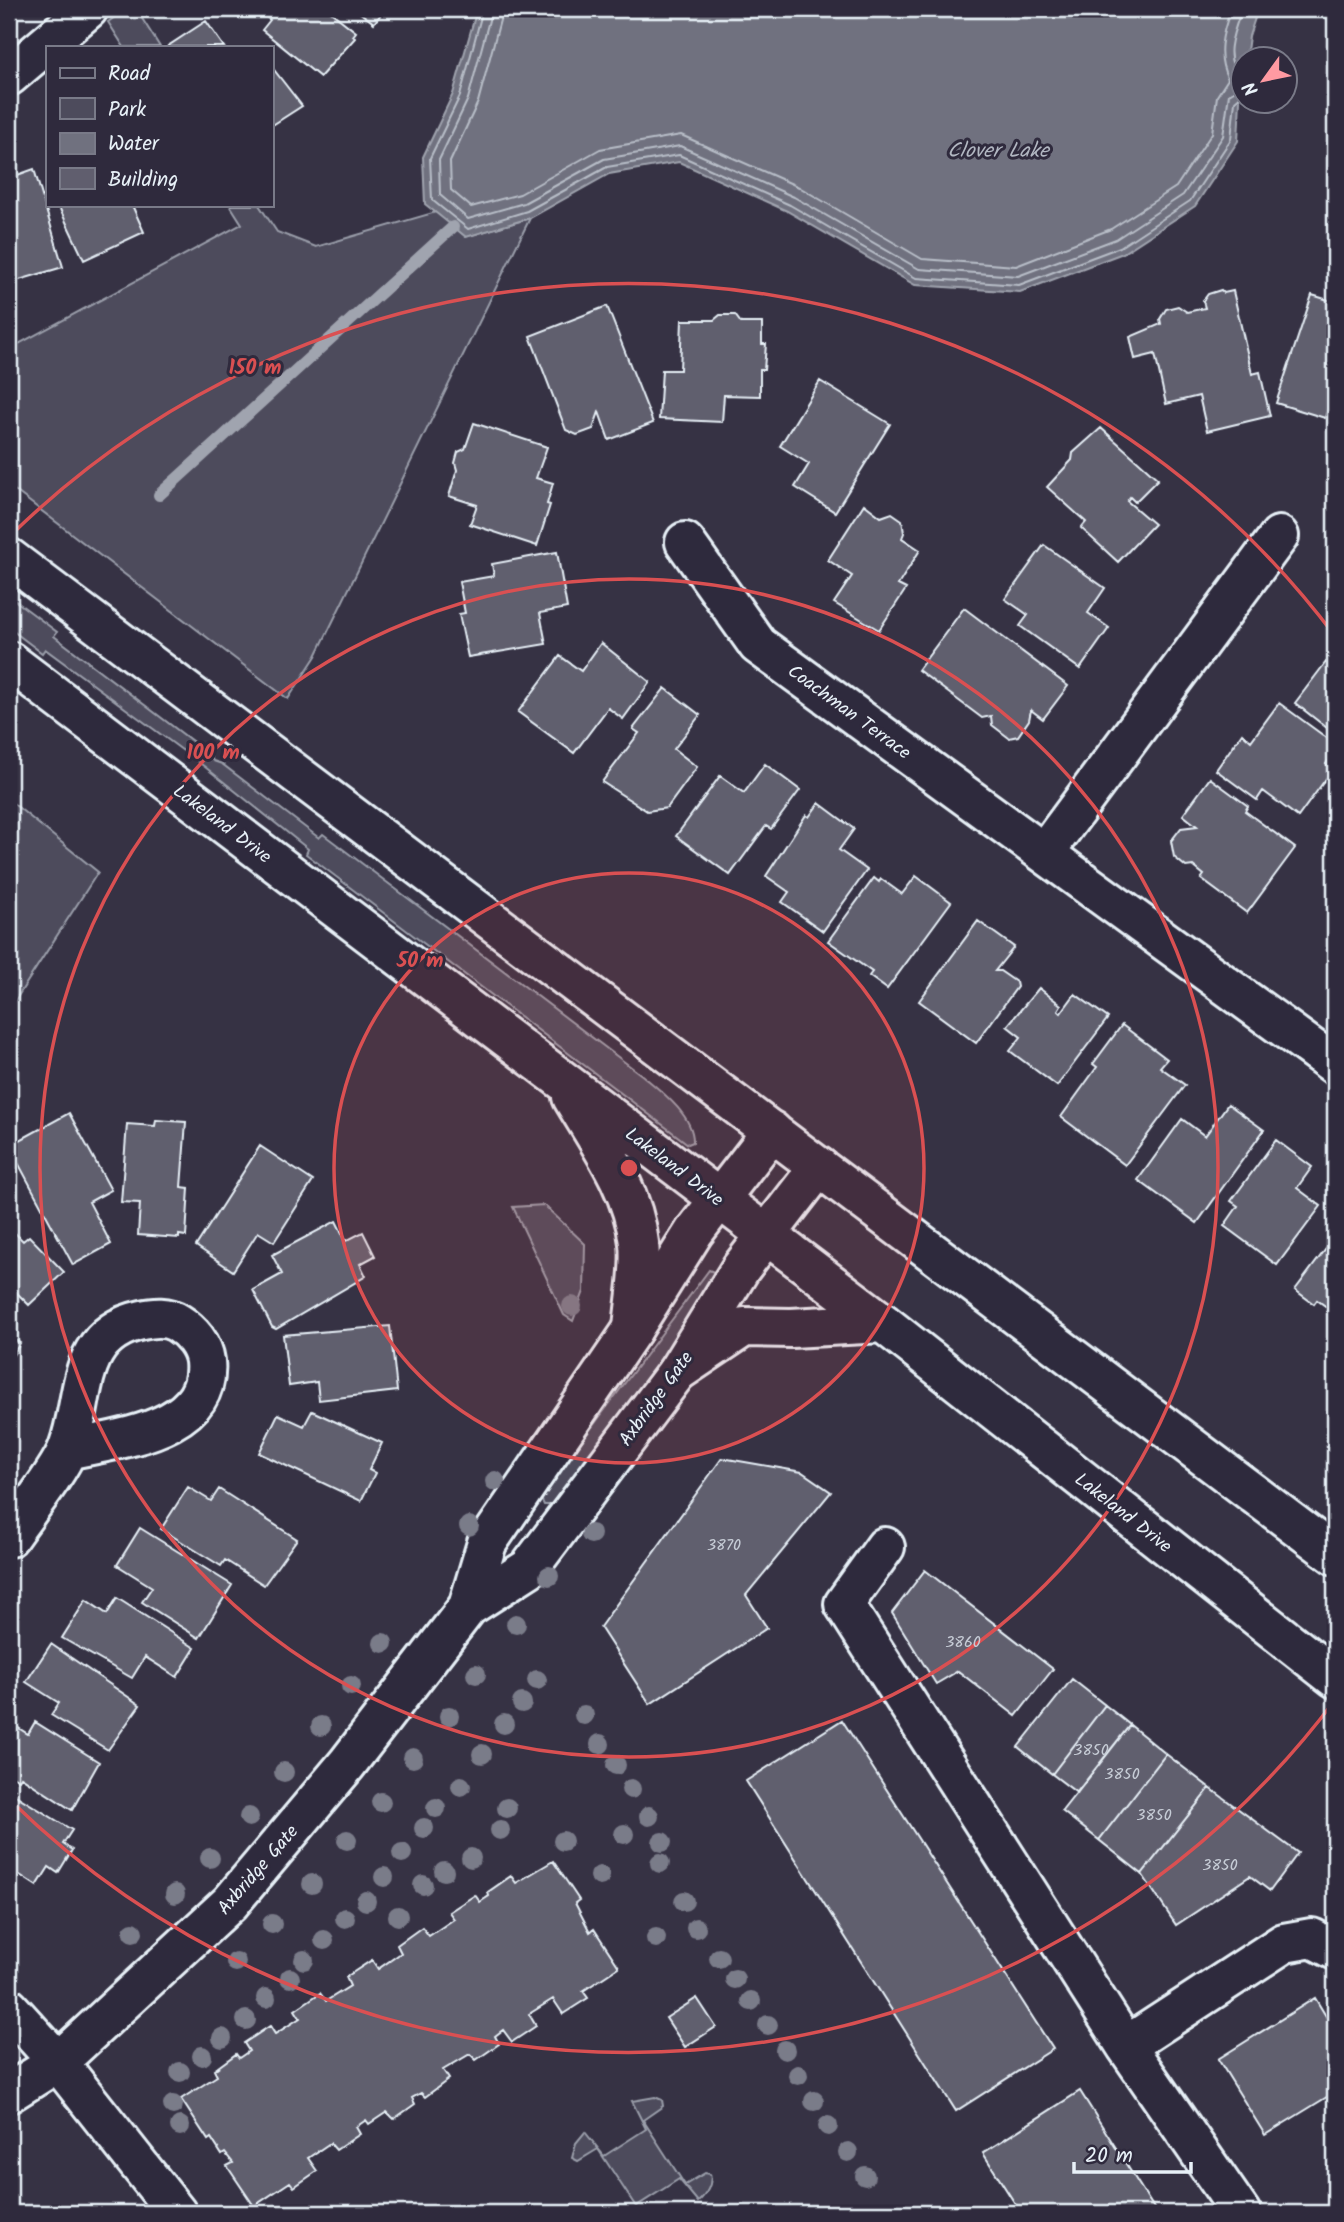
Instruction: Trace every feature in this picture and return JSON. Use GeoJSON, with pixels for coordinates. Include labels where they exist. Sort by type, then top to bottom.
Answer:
{"type":"FeatureCollection","features":[{"type":"Feature","properties":{"kind":"main road"},"geometry":{"type":"LineString","coordinates":[[9,75],[88,9]]}},
{"type":"Feature","properties":{"kind":"main road"},"geometry":{"type":"LineString","coordinates":[[1045,852],[1279,536]]}},
{"type":"Feature","properties":{"kind":"main road","name":"Coachman Terrace"},"geometry":{"type":"LineString","coordinates":[[685,542],[758,645],[1335,1065]]}},
{"type":"Feature","properties":{"kind":"main road"},"geometry":{"type":"LineString","coordinates":[[9,558],[1335,1555]]}},
{"type":"Feature","properties":{"kind":"main road","name":"Lakeland Drive"},"geometry":{"type":"LineString","coordinates":[[9,661],[883,1323],[1335,1678]]}},
{"type":"Feature","properties":{"kind":"main road"},"geometry":{"type":"LineString","coordinates":[[562,1080],[620,1178],[634,1217],[640,1245],[633,1329]]}},
{"type":"Feature","properties":{"kind":"main road","name":"Axbridge Gate"},"geometry":{"type":"LineString","coordinates":[[468,1607],[487,1543],[719,1199],[772,1131]]}},
{"type":"Feature","properties":{"kind":"main road","name":"Axbridge Gate"},"geometry":{"type":"LineString","coordinates":[[9,2093],[58,2062],[230,1903],[347,1764],[468,1607],[529,1568],[677,1372],[741,1268],[819,1167]]}},
{"type":"Feature","properties":{"kind":"main road"},"geometry":{"type":"LineString","coordinates":[[677,1372],[744,1327],[791,1328],[883,1323]]}},
{"type":"Feature","properties":{"kind":"main road"},"geometry":{"type":"LineString","coordinates":[[9,1537],[68,1450]]}},
{"type":"Feature","properties":{"kind":"main road"},"geometry":{"type":"LineString","coordinates":[[885,1547],[844,1604],[1126,2046],[1241,2213]]}},
{"type":"Feature","properties":{"kind":"main road"},"geometry":{"type":"LineString","coordinates":[[1126,2046],[1284,1943],[1312,1938],[1335,1950]]}},
{"type":"Feature","properties":{"kind":"main road"},"geometry":{"type":"LineString","coordinates":[[9,2008],[58,2062],[177,2213]]}},
{"type":"Feature","properties":{"kind":"green space"},"geometry":{"type":"Polygon","coordinates":[[[126,9],[136,9],[159,46],[123,46],[108,22],[126,9]]]}},
{"type":"Feature","properties":{"kind":"green space"},"geometry":{"type":"Polygon","coordinates":[[[231,206],[260,206],[277,232],[316,247],[436,212],[466,237],[530,218],[316,656],[288,699],[9,486],[9,349],[242,224],[231,206]]]}},
{"type":"Feature","properties":{"kind":"green space"},"geometry":{"type":"Polygon","coordinates":[[[9,596],[57,632],[54,636],[209,754],[213,761],[222,764],[319,838],[323,834],[643,1076],[682,1114],[692,1132],[693,1142],[688,1144],[306,854],[308,849],[205,767],[45,649],[42,653],[9,628],[9,596]]]}},
{"type":"Feature","properties":{"kind":"green space"},"geometry":{"type":"Polygon","coordinates":[[[9,800],[98,872],[9,1010],[9,800]]]}},
{"type":"Feature","properties":{"kind":"green space"},"geometry":{"type":"Polygon","coordinates":[[[544,1205],[585,1244],[584,1291],[573,1321],[564,1315],[513,1207],[544,1205]]]}},
{"type":"Feature","properties":{"kind":"green space"},"geometry":{"type":"Polygon","coordinates":[[[709,1270],[716,1273],[717,1283],[553,1505],[544,1505],[540,1497],[709,1270]]]}},
{"type":"Feature","properties":{"kind":"green space"},"geometry":{"type":"Polygon","coordinates":[[[655,2097],[662,2100],[663,2106],[643,2120],[685,2185],[705,2173],[710,2174],[711,2182],[698,2202],[679,2179],[637,2206],[640,2213],[598,2149],[578,2161],[572,2158],[576,2143],[585,2132],[604,2156],[646,2129],[632,2101],[655,2097]]]}},
{"type":"Feature","properties":{"kind":"water","name":"Clover Lake"},"geometry":{"type":"Polygon","coordinates":[[[477,9],[1258,9],[1248,46],[1228,46],[1228,116],[1239,116],[1238,141],[1195,206],[1123,253],[1020,292],[915,285],[787,211],[679,162],[609,174],[530,218],[466,237],[425,204],[423,157],[453,94],[477,9]]]}},
{"type":"Feature","properties":{"kind":"building"},"geometry":{"type":"Polygon","coordinates":[[[257,9],[327,9],[356,32],[353,36],[355,38],[320,77],[262,30],[270,20],[257,9]]]}},
{"type":"Feature","properties":{"kind":"building"},"geometry":{"type":"Polygon","coordinates":[[[355,9],[385,9],[374,23],[355,9]]]}},
{"type":"Feature","properties":{"kind":"building"},"geometry":{"type":"Polygon","coordinates":[[[206,21],[223,46],[168,46],[206,21]]]}},
{"type":"Feature","properties":{"kind":"building"},"geometry":{"type":"Polygon","coordinates":[[[273,69],[302,106],[273,125],[273,69]]]}},
{"type":"Feature","properties":{"kind":"building"},"geometry":{"type":"Polygon","coordinates":[[[34,169],[63,267],[9,283],[9,178],[34,169]]]}},
{"type":"Feature","properties":{"kind":"building"},"geometry":{"type":"Polygon","coordinates":[[[58,206],[132,206],[144,232],[84,260],[58,206]]]}},
{"type":"Feature","properties":{"kind":"building"},"geometry":{"type":"Polygon","coordinates":[[[1221,290],[1224,293],[1233,291],[1252,374],[1260,372],[1270,416],[1207,431],[1199,396],[1166,404],[1155,354],[1135,359],[1130,337],[1161,324],[1160,319],[1166,309],[1178,306],[1187,312],[1205,308],[1203,301],[1208,294],[1221,290]]]}},
{"type":"Feature","properties":{"kind":"building"},"geometry":{"type":"Polygon","coordinates":[[[1312,295],[1335,302],[1335,387],[1325,418],[1276,403],[1312,295]]]}},
{"type":"Feature","properties":{"kind":"building"},"geometry":{"type":"Polygon","coordinates":[[[607,306],[653,423],[609,440],[599,412],[593,429],[577,435],[566,430],[530,336],[607,306]]]}},
{"type":"Feature","properties":{"kind":"building"},"geometry":{"type":"Polygon","coordinates":[[[720,315],[735,315],[741,323],[762,323],[762,344],[766,344],[764,370],[760,370],[760,396],[724,395],[722,422],[659,419],[662,370],[680,370],[682,320],[714,320],[720,315]]]}},
{"type":"Feature","properties":{"kind":"building"},"geometry":{"type":"Polygon","coordinates":[[[820,381],[890,424],[835,512],[795,487],[809,464],[780,446],[820,381]]]}},
{"type":"Feature","properties":{"kind":"building"},"geometry":{"type":"Polygon","coordinates":[[[474,423],[547,447],[536,478],[553,483],[547,504],[550,505],[537,546],[470,524],[477,505],[449,496],[457,470],[455,463],[458,452],[465,449],[474,423]]]}},
{"type":"Feature","properties":{"kind":"building"},"geometry":{"type":"Polygon","coordinates":[[[1101,428],[1158,479],[1135,502],[1130,497],[1127,501],[1154,524],[1118,562],[1081,528],[1086,522],[1047,487],[1072,460],[1073,453],[1101,428]]]}},
{"type":"Feature","properties":{"kind":"building"},"geometry":{"type":"Polygon","coordinates":[[[864,504],[881,517],[892,513],[902,520],[902,538],[920,550],[898,585],[906,589],[879,630],[834,603],[852,576],[828,560],[864,504]]]}},
{"type":"Feature","properties":{"kind":"building"},"geometry":{"type":"Polygon","coordinates":[[[1044,545],[1105,588],[1088,613],[1109,628],[1080,669],[1020,626],[1028,615],[1005,599],[1044,545]]]}},
{"type":"Feature","properties":{"kind":"building"},"geometry":{"type":"Polygon","coordinates":[[[557,552],[567,608],[540,613],[546,644],[468,657],[459,614],[465,613],[459,582],[494,576],[492,564],[557,552]]]}},
{"type":"Feature","properties":{"kind":"building"},"geometry":{"type":"Polygon","coordinates":[[[964,608],[1068,686],[1043,719],[1031,710],[1029,720],[1018,736],[1009,738],[992,725],[991,716],[982,718],[918,670],[964,608]]]}},
{"type":"Feature","properties":{"kind":"building"},"geometry":{"type":"Polygon","coordinates":[[[601,643],[650,682],[623,719],[608,708],[574,753],[518,712],[560,656],[581,671],[601,643]]]}},
{"type":"Feature","properties":{"kind":"building"},"geometry":{"type":"Polygon","coordinates":[[[1326,662],[1335,668],[1335,726],[1331,731],[1295,703],[1326,662]]]}},
{"type":"Feature","properties":{"kind":"building"},"geometry":{"type":"Polygon","coordinates":[[[665,688],[700,715],[674,749],[697,767],[667,808],[647,811],[602,782],[639,733],[633,729],[665,688]]]}},
{"type":"Feature","properties":{"kind":"building"},"geometry":{"type":"Polygon","coordinates":[[[1279,703],[1335,744],[1335,751],[1326,764],[1333,769],[1298,817],[1263,791],[1257,800],[1216,770],[1242,733],[1251,741],[1279,703]]]}},
{"type":"Feature","properties":{"kind":"building"},"geometry":{"type":"Polygon","coordinates":[[[765,764],[800,790],[771,829],[766,826],[730,875],[676,836],[720,776],[744,793],[765,764]]]}},
{"type":"Feature","properties":{"kind":"building"},"geometry":{"type":"Polygon","coordinates":[[[1210,778],[1248,806],[1245,811],[1295,848],[1247,913],[1201,879],[1204,875],[1193,866],[1186,867],[1174,857],[1171,841],[1181,828],[1197,826],[1183,815],[1210,778]]]}},
{"type":"Feature","properties":{"kind":"building"},"geometry":{"type":"Polygon","coordinates":[[[819,803],[854,829],[839,850],[867,870],[823,931],[782,902],[789,892],[766,876],[806,815],[809,817],[819,803]]]}},
{"type":"Feature","properties":{"kind":"building"},"geometry":{"type":"Polygon","coordinates":[[[916,876],[951,902],[887,989],[869,976],[872,972],[828,941],[874,878],[879,882],[881,879],[902,894],[916,876]]]}},
{"type":"Feature","properties":{"kind":"building"},"geometry":{"type":"Polygon","coordinates":[[[978,921],[1014,947],[995,971],[1000,971],[1016,982],[1017,987],[976,1043],[919,1001],[978,921]]]}},
{"type":"Feature","properties":{"kind":"building"},"geometry":{"type":"Polygon","coordinates":[[[1039,988],[1061,1005],[1058,1010],[1061,1013],[1075,994],[1108,1018],[1057,1086],[1010,1051],[1021,1037],[1007,1026],[1039,988]]]}},
{"type":"Feature","properties":{"kind":"building"},"geometry":{"type":"Polygon","coordinates":[[[1122,1025],[1167,1059],[1160,1067],[1185,1085],[1125,1165],[1061,1117],[1097,1067],[1093,1064],[1122,1025]]]}},
{"type":"Feature","properties":{"kind":"building"},"geometry":{"type":"Polygon","coordinates":[[[1228,1104],[1264,1130],[1197,1223],[1138,1180],[1182,1119],[1205,1136],[1228,1104]]]}},
{"type":"Feature","properties":{"kind":"building"},"geometry":{"type":"Polygon","coordinates":[[[69,1113],[111,1190],[89,1202],[111,1244],[73,1265],[9,1146],[69,1113]]]}},
{"type":"Feature","properties":{"kind":"building"},"geometry":{"type":"Polygon","coordinates":[[[156,1120],[186,1122],[181,1187],[189,1188],[186,1236],[179,1235],[179,1238],[138,1235],[140,1203],[121,1202],[127,1124],[155,1126],[156,1120]]]}},
{"type":"Feature","properties":{"kind":"building"},"geometry":{"type":"Polygon","coordinates":[[[1276,1140],[1312,1167],[1297,1188],[1321,1206],[1277,1265],[1224,1226],[1238,1206],[1231,1201],[1276,1140]]]}},
{"type":"Feature","properties":{"kind":"building"},"geometry":{"type":"Polygon","coordinates":[[[260,1146],[313,1181],[274,1242],[258,1232],[233,1271],[196,1246],[260,1146]]]}},
{"type":"Feature","properties":{"kind":"building"},"geometry":{"type":"Polygon","coordinates":[[[336,1221],[346,1241],[363,1232],[375,1256],[360,1264],[366,1276],[276,1329],[272,1327],[253,1290],[282,1274],[272,1255],[336,1221]]]}},
{"type":"Feature","properties":{"kind":"building"},"geometry":{"type":"Polygon","coordinates":[[[9,1227],[23,1241],[29,1236],[64,1272],[29,1305],[9,1285],[9,1227]]]}},
{"type":"Feature","properties":{"kind":"building"},"geometry":{"type":"Polygon","coordinates":[[[1335,1237],[1335,1313],[1317,1300],[1314,1304],[1295,1290],[1335,1237]]]}},
{"type":"Feature","properties":{"kind":"building"},"geometry":{"type":"Polygon","coordinates":[[[390,1326],[397,1391],[319,1400],[317,1382],[289,1386],[283,1335],[390,1326]]]}},
{"type":"Feature","properties":{"kind":"building"},"geometry":{"type":"Polygon","coordinates":[[[9,1336],[20,1343],[9,1362],[9,1336]]]}},
{"type":"Feature","properties":{"kind":"building"},"geometry":{"type":"Polygon","coordinates":[[[312,1411],[382,1443],[369,1470],[375,1473],[361,1501],[259,1453],[278,1414],[304,1426],[312,1411]]]}},
{"type":"Feature","properties":{"kind":"building"},"geometry":{"type":"Polygon","coordinates":[[[722,1458],[802,1472],[831,1492],[746,1595],[767,1628],[650,1704],[600,1627],[722,1458]]]}},
{"type":"Feature","properties":{"kind":"building"},"geometry":{"type":"Polygon","coordinates":[[[188,1487],[211,1501],[219,1489],[297,1539],[264,1585],[225,1560],[221,1566],[161,1529],[188,1487]]]}},
{"type":"Feature","properties":{"kind":"building"},"geometry":{"type":"Polygon","coordinates":[[[140,1528],[232,1585],[199,1638],[142,1602],[152,1587],[117,1565],[140,1528]]]}},
{"type":"Feature","properties":{"kind":"building"},"geometry":{"type":"Polygon","coordinates":[[[925,1570],[1053,1669],[1016,1716],[958,1671],[936,1684],[892,1613],[925,1570]]]}},
{"type":"Feature","properties":{"kind":"building"},"geometry":{"type":"Polygon","coordinates":[[[117,1598],[195,1648],[177,1677],[145,1657],[132,1678],[62,1638],[86,1600],[107,1614],[117,1598]]]}},
{"type":"Feature","properties":{"kind":"building"},"geometry":{"type":"Polygon","coordinates":[[[51,1644],[140,1705],[108,1750],[51,1715],[59,1703],[26,1682],[51,1644]]]}},
{"type":"Feature","properties":{"kind":"building"},"geometry":{"type":"Polygon","coordinates":[[[1072,1679],[1105,1705],[1052,1774],[1018,1747],[1072,1679]]]}},
{"type":"Feature","properties":{"kind":"building"},"geometry":{"type":"Polygon","coordinates":[[[1105,1705],[1130,1725],[1077,1793],[1052,1774],[1105,1705]]]}},
{"type":"Feature","properties":{"kind":"building"},"geometry":{"type":"Polygon","coordinates":[[[842,1720],[1053,2049],[956,2111],[746,1781],[842,1720]]]}},
{"type":"Feature","properties":{"kind":"building"},"geometry":{"type":"Polygon","coordinates":[[[9,1722],[28,1734],[35,1722],[99,1762],[72,1810],[21,1777],[19,1780],[9,1774],[9,1722]]]}},
{"type":"Feature","properties":{"kind":"building"},"geometry":{"type":"Polygon","coordinates":[[[1130,1725],[1166,1754],[1099,1840],[1062,1811],[1130,1725]]]}},
{"type":"Feature","properties":{"kind":"building"},"geometry":{"type":"Polygon","coordinates":[[[1166,1754],[1210,1788],[1142,1874],[1099,1840],[1166,1754]]]}},
{"type":"Feature","properties":{"kind":"building"},"geometry":{"type":"Polygon","coordinates":[[[9,1785],[15,1789],[12,1793],[72,1830],[63,1844],[72,1850],[58,1873],[49,1867],[37,1886],[9,1868],[9,1785]]]}},
{"type":"Feature","properties":{"kind":"building"},"geometry":{"type":"Polygon","coordinates":[[[1210,1788],[1298,1853],[1270,1891],[1250,1876],[1176,1925],[1142,1874],[1210,1788]]]}},
{"type":"Feature","properties":{"kind":"building"},"geometry":{"type":"Polygon","coordinates":[[[553,1861],[579,1900],[575,1903],[590,1932],[594,1929],[619,1967],[583,1991],[588,1998],[563,2014],[553,1999],[529,2014],[536,2026],[512,2042],[503,2030],[495,2036],[499,2044],[476,2060],[470,2054],[443,2070],[449,2079],[425,2097],[421,2093],[412,2098],[415,2104],[394,2119],[387,2112],[369,2124],[366,2120],[356,2127],[360,2134],[336,2150],[330,2143],[308,2158],[317,2171],[294,2187],[290,2182],[254,2206],[227,2166],[233,2163],[225,2153],[222,2155],[211,2138],[208,2140],[181,2099],[217,2076],[214,2070],[236,2054],[239,2058],[249,2051],[244,2043],[270,2026],[275,2034],[300,2018],[295,2010],[320,1993],[326,2001],[350,1986],[346,1977],[372,1960],[378,1969],[401,1953],[397,1945],[422,1927],[429,1936],[454,1919],[449,1912],[475,1895],[480,1902],[489,1896],[488,1892],[511,1876],[516,1883],[553,1861]]]}},
{"type":"Feature","properties":{"kind":"building"},"geometry":{"type":"Polygon","coordinates":[[[697,1998],[716,2027],[685,2047],[666,2018],[697,1998]]]}},
{"type":"Feature","properties":{"kind":"building"},"geometry":{"type":"Polygon","coordinates":[[[1315,1998],[1335,2031],[1335,2092],[1265,2135],[1218,2059],[1315,1998]]]}},
{"type":"Feature","properties":{"kind":"building"},"geometry":{"type":"Polygon","coordinates":[[[1080,2091],[1157,2213],[1021,2213],[983,2153],[1080,2091]]]}},
{"type":"Feature","properties":{"kind":"waterway"},"geometry":{"type":"LineString","coordinates":[[159,495],[453,227]]}}]}
